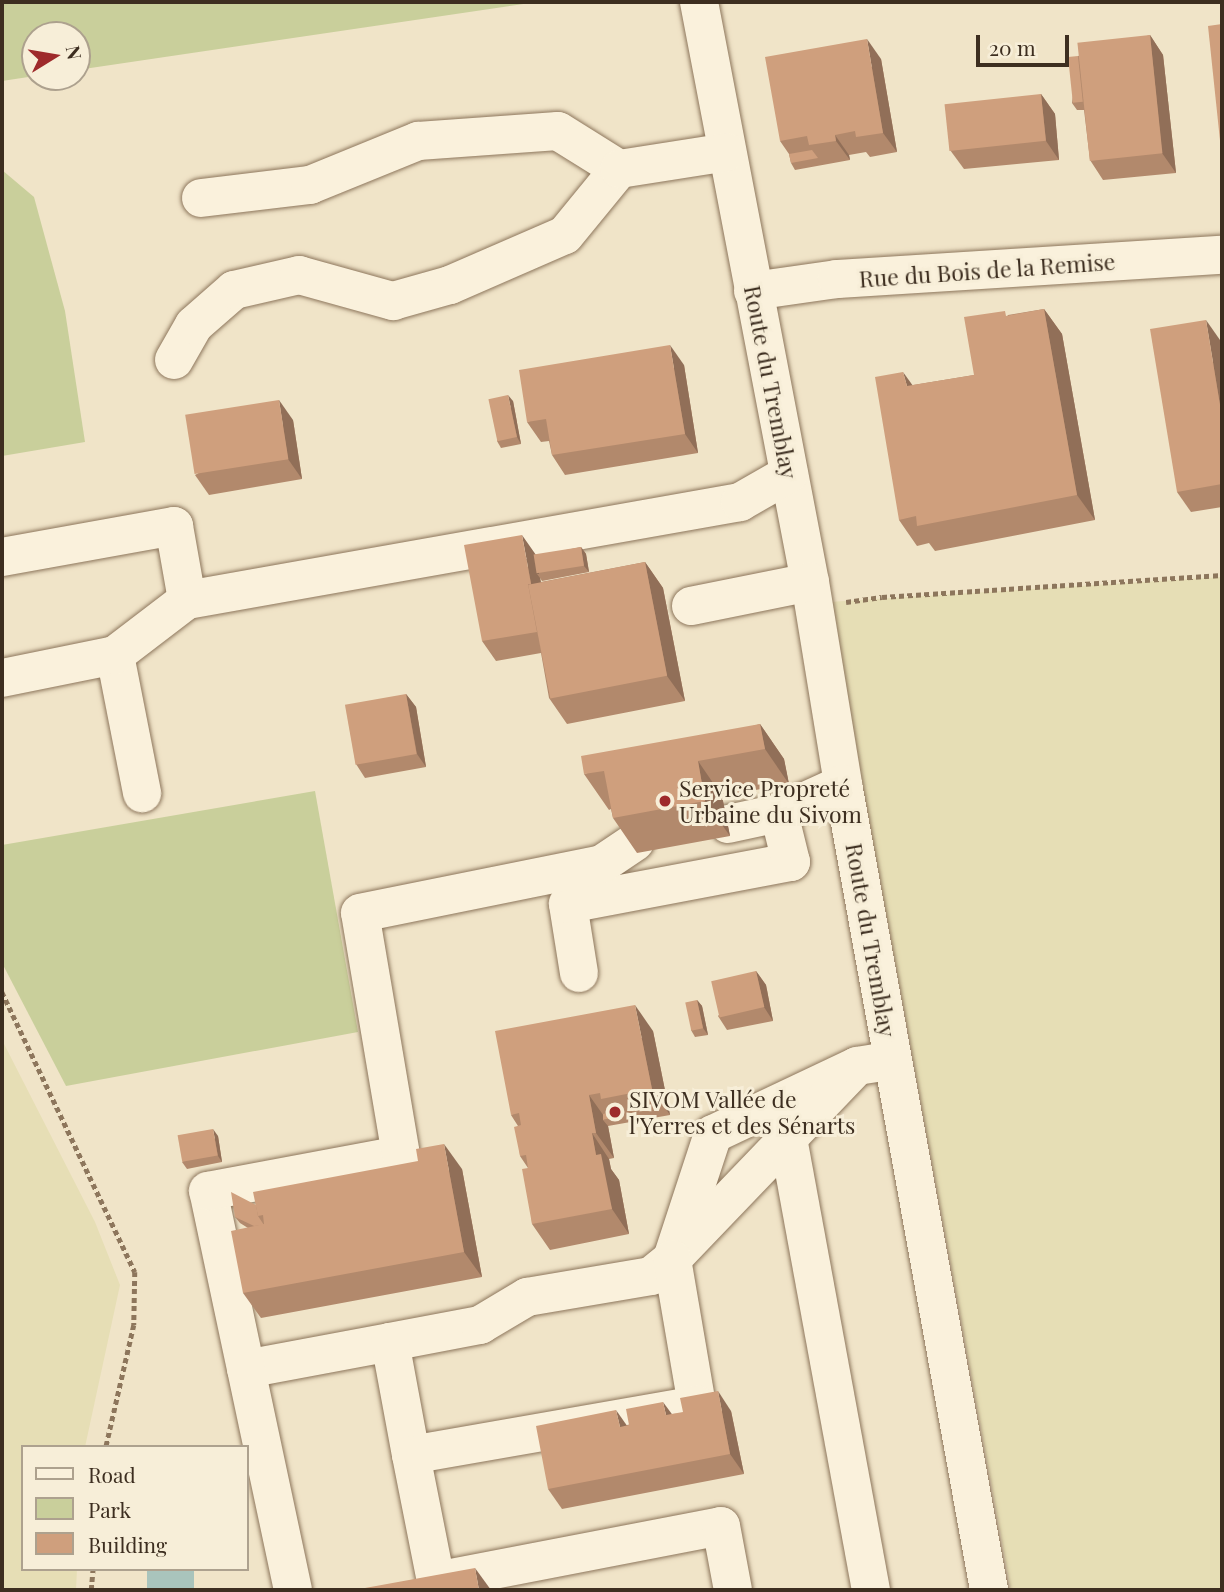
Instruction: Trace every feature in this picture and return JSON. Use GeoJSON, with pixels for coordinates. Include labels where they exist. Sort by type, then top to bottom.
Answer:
{"type":"FeatureCollection","features":[{"type":"Feature","properties":{"kind":"street","name":"Route du Tremblay"},"geometry":{"type":"LineString","coordinates":[[699,2],[812,595],[843,784],[875,1063],[989,1590]]}},
{"type":"Feature","properties":{"kind":"street"},"geometry":{"type":"LineString","coordinates":[[201,198],[310,185],[418,141],[558,131],[619,169],[727,152]]}},
{"type":"Feature","properties":{"kind":"street"},"geometry":{"type":"LineString","coordinates":[[174,360],[194,325],[234,290],[299,275],[393,301],[450,285],[565,234],[619,169]]}},
{"type":"Feature","properties":{"kind":"street","name":"Rue du Bois de la Remise"},"geometry":{"type":"LineString","coordinates":[[753,292],[837,279],[1222,255]]}},
{"type":"Feature","properties":{"kind":"street"},"geometry":{"type":"LineString","coordinates":[[2,678],[115,655],[187,600],[740,502],[789,474]]}},
{"type":"Feature","properties":{"kind":"street"},"geometry":{"type":"LineString","coordinates":[[2,556],[174,526],[187,600]]}},
{"type":"Feature","properties":{"kind":"street"},"geometry":{"type":"LineString","coordinates":[[691,606],[812,595]]}},
{"type":"Feature","properties":{"kind":"street"},"geometry":{"type":"LineString","coordinates":[[115,655],[142,793]]}},
{"type":"Feature","properties":{"kind":"street"},"geometry":{"type":"LineString","coordinates":[[728,824],[779,813],[843,784]]}},
{"type":"Feature","properties":{"kind":"street"},"geometry":{"type":"LineString","coordinates":[[579,973],[568,904],[790,862],[779,813]]}},
{"type":"Feature","properties":{"kind":"street"},"geometry":{"type":"LineString","coordinates":[[293,1590],[208,1191],[401,1155],[360,913],[602,863],[635,842]]}},
{"type":"Feature","properties":{"kind":"street"},"geometry":{"type":"LineString","coordinates":[[246,1369],[480,1325],[527,1297],[651,1276],[672,1259],[788,1138],[875,1063]]}},
{"type":"Feature","properties":{"kind":"street"},"geometry":{"type":"LineString","coordinates":[[411,1455],[697,1405],[672,1259],[713,1134],[875,1063]]}},
{"type":"Feature","properties":{"kind":"street"},"geometry":{"type":"LineString","coordinates":[[788,1138],[871,1590]]}},
{"type":"Feature","properties":{"kind":"street"},"geometry":{"type":"LineString","coordinates":[[390,1342],[436,1581],[721,1526],[733,1590]]}},
{"type":"Feature","properties":{"kind":"path"},"geometry":{"type":"LineString","coordinates":[[812,595],[882,597],[1222,575]]}},
{"type":"Feature","properties":{"kind":"path"},"geometry":{"type":"LineString","coordinates":[[2,992],[135,1272],[134,1325],[106,1445]]}},
{"type":"Feature","properties":{"kind":"path"},"geometry":{"type":"LineString","coordinates":[[92,1590],[93,1571]]}},
{"type":"Feature","properties":{"kind":"shaded area"},"geometry":{"type":"Polygon","coordinates":[[[1222,577],[1222,1590],[1011,1590],[829,602],[1222,577]]]}},
{"type":"Feature","properties":{"kind":"shaded area"},"geometry":{"type":"Polygon","coordinates":[[[2,1040],[95,1222],[120,1285],[85,1445],[21,1445],[21,1571],[77,1571],[76,1590],[2,1590],[2,1040]]]}},
{"type":"Feature","properties":{"kind":"green space"},"geometry":{"type":"Polygon","coordinates":[[[2,2],[537,2],[91,68],[91,21],[21,21],[21,78],[2,81],[2,2]]]}},
{"type":"Feature","properties":{"kind":"green space"},"geometry":{"type":"Polygon","coordinates":[[[2,170],[34,197],[65,311],[85,442],[2,456],[2,170]]]}},
{"type":"Feature","properties":{"kind":"green space"},"geometry":{"type":"Polygon","coordinates":[[[315,791],[358,1032],[66,1086],[2,963],[2,845],[315,791]]]}},
{"type":"Feature","properties":{"kind":"water"},"geometry":{"type":"Polygon","coordinates":[[[147,1571],[194,1571],[194,1590],[147,1590],[147,1571]]]}},
{"type":"Feature","properties":{"kind":"building"},"geometry":{"type":"Polygon","coordinates":[[[1222,24],[1222,150],[1221,150],[1208,26],[1222,24]]]}},
{"type":"Feature","properties":{"kind":"building"},"geometry":{"type":"Polygon","coordinates":[[[1150,35],[1162,153],[1090,161],[1077,43],[1150,35]]]}},
{"type":"Feature","properties":{"kind":"building"},"geometry":{"type":"Polygon","coordinates":[[[867,39],[883,133],[856,137],[855,131],[835,135],[836,141],[809,145],[807,136],[780,141],[765,57],[867,39]]]}},
{"type":"Feature","properties":{"kind":"building"},"geometry":{"type":"Polygon","coordinates":[[[1078,56],[1083,102],[1073,103],[1068,57],[1078,56]]]}},
{"type":"Feature","properties":{"kind":"building"},"geometry":{"type":"Polygon","coordinates":[[[1041,94],[1046,141],[949,151],[945,104],[1041,94]]]}},
{"type":"Feature","properties":{"kind":"building"},"geometry":{"type":"Polygon","coordinates":[[[812,150],[818,158],[791,163],[789,154],[812,150]]]}},
{"type":"Feature","properties":{"kind":"building"},"geometry":{"type":"Polygon","coordinates":[[[1044,309],[1077,495],[917,526],[916,516],[899,520],[875,377],[903,372],[907,386],[974,375],[964,317],[1005,311],[1006,316],[1044,309]]]}},
{"type":"Feature","properties":{"kind":"building"},"geometry":{"type":"Polygon","coordinates":[[[1206,320],[1222,417],[1222,484],[1177,492],[1150,329],[1206,320]]]}},
{"type":"Feature","properties":{"kind":"building"},"geometry":{"type":"Polygon","coordinates":[[[670,345],[685,434],[552,455],[546,419],[527,422],[519,370],[670,345]]]}},
{"type":"Feature","properties":{"kind":"building"},"geometry":{"type":"Polygon","coordinates":[[[508,395],[517,437],[497,441],[488,399],[508,395]]]}},
{"type":"Feature","properties":{"kind":"building"},"geometry":{"type":"Polygon","coordinates":[[[279,400],[288,459],[195,474],[185,415],[279,400]]]}},
{"type":"Feature","properties":{"kind":"building"},"geometry":{"type":"Polygon","coordinates":[[[522,535],[537,632],[482,641],[464,545],[522,535]]]}},
{"type":"Feature","properties":{"kind":"building"},"geometry":{"type":"Polygon","coordinates":[[[581,547],[584,566],[537,573],[534,555],[581,547]]]}},
{"type":"Feature","properties":{"kind":"building"},"geometry":{"type":"Polygon","coordinates":[[[645,562],[667,676],[550,699],[528,585],[645,562]]]}},
{"type":"Feature","properties":{"kind":"building"},"geometry":{"type":"Polygon","coordinates":[[[406,694],[417,754],[356,765],[345,705],[406,694]]]}},
{"type":"Feature","properties":{"kind":"building"},"geometry":{"type":"Polygon","coordinates":[[[760,724],[765,749],[698,761],[705,801],[613,818],[604,771],[584,774],[581,756],[760,724]]]}},
{"type":"Feature","properties":{"kind":"building"},"geometry":{"type":"Polygon","coordinates":[[[756,971],[764,1007],[720,1017],[711,981],[756,971]]]}},
{"type":"Feature","properties":{"kind":"building"},"geometry":{"type":"Polygon","coordinates":[[[697,1000],[703,1028],[691,1031],[685,1002],[697,1000]]]}},
{"type":"Feature","properties":{"kind":"building"},"geometry":{"type":"Polygon","coordinates":[[[635,1005],[652,1089],[601,1099],[600,1093],[589,1095],[596,1133],[592,1133],[596,1155],[601,1154],[612,1209],[532,1224],[522,1169],[528,1168],[526,1155],[520,1156],[514,1127],[521,1125],[519,1113],[511,1115],[495,1031],[635,1005]]]}},
{"type":"Feature","properties":{"kind":"building"},"geometry":{"type":"Polygon","coordinates":[[[610,1112],[614,1117],[603,1120],[603,1114],[610,1112]]]}},
{"type":"Feature","properties":{"kind":"building"},"geometry":{"type":"Polygon","coordinates":[[[213,1129],[218,1156],[182,1162],[178,1135],[213,1129]]]}},
{"type":"Feature","properties":{"kind":"building"},"geometry":{"type":"Polygon","coordinates":[[[444,1144],[464,1252],[243,1293],[231,1231],[264,1224],[263,1215],[258,1216],[253,1192],[418,1161],[416,1149],[444,1144]]]}},
{"type":"Feature","properties":{"kind":"building"},"geometry":{"type":"Polygon","coordinates":[[[231,1192],[256,1205],[258,1216],[264,1225],[254,1226],[235,1217],[231,1192]]]}},
{"type":"Feature","properties":{"kind":"building"},"geometry":{"type":"Polygon","coordinates":[[[718,1391],[730,1454],[548,1489],[536,1426],[616,1410],[620,1427],[629,1425],[626,1409],[663,1402],[666,1415],[683,1412],[680,1398],[718,1391]]]}},
{"type":"Feature","properties":{"kind":"building"},"geometry":{"type":"Polygon","coordinates":[[[475,1568],[479,1590],[354,1590],[475,1568]]]}},
{"type":"Feature","properties":{"kind":"place","name":"Service Propreté Urbaine du Sivom"},"geometry":{"type":"Point","coordinates":[665,801]}},
{"type":"Feature","properties":{"kind":"place","name":"SIVOM Vallée de l'Yerres et des Sénarts"},"geometry":{"type":"Point","coordinates":[615,1112]}}]}
